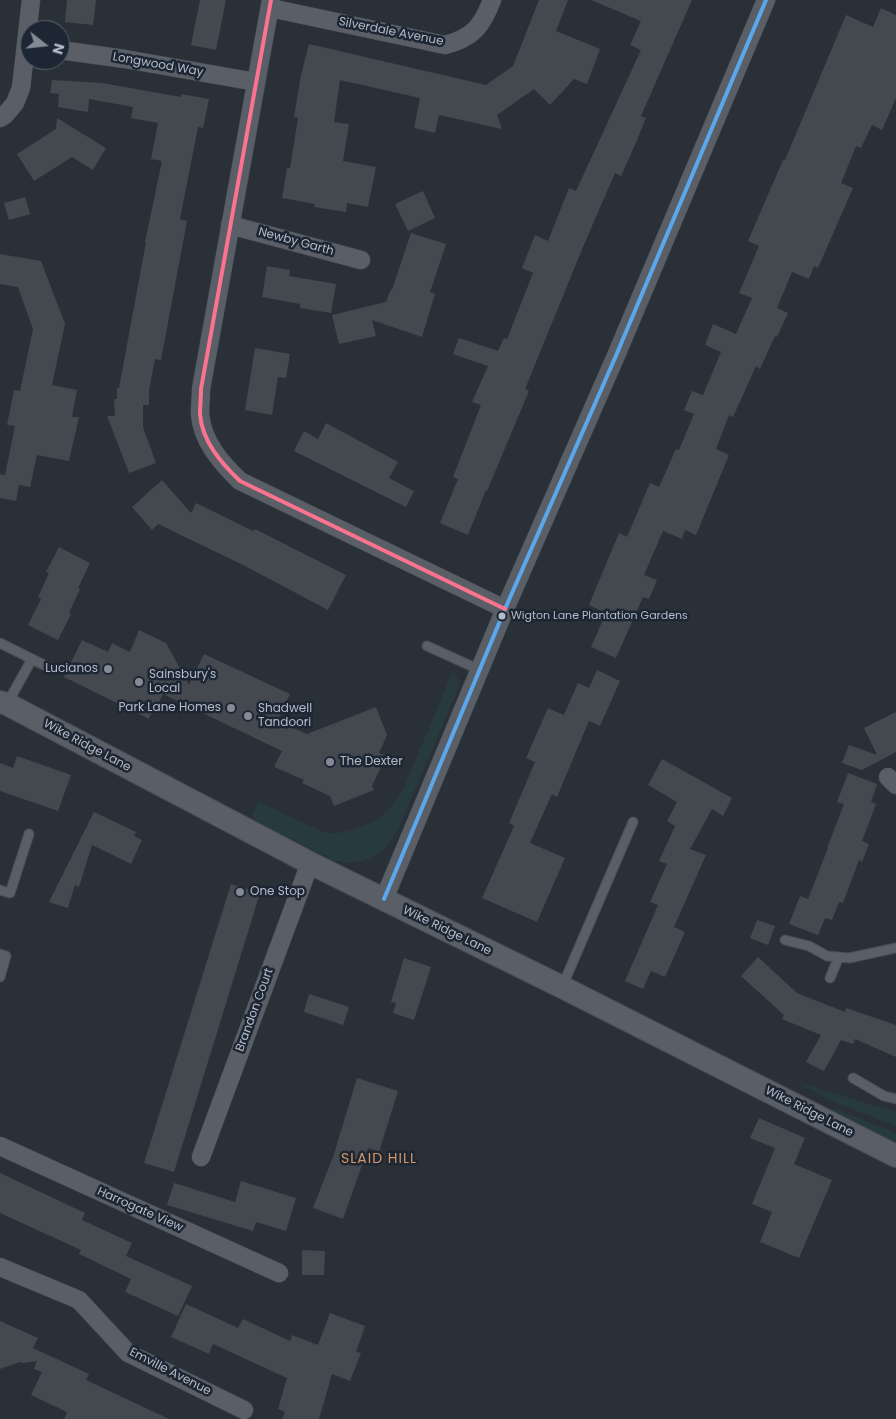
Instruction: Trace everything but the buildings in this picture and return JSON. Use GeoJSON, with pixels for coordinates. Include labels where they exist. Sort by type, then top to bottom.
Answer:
{"type":"FeatureCollection","features":[{"type":"Feature","properties":{"kind":"street"},"geometry":{"type":"LineString","coordinates":[[30,20],[31,0]]}},
{"type":"Feature","properties":{"kind":"street","name":"Silverdale Avenue"},"geometry":{"type":"LineString","coordinates":[[270,4],[445,44],[458,42],[480,26],[492,0]]}},
{"type":"Feature","properties":{"kind":"street"},"geometry":{"type":"LineString","coordinates":[[384,899],[505,609],[615,358],[766,0]]}},
{"type":"Feature","properties":{"kind":"street"},"geometry":{"type":"LineString","coordinates":[[270,4],[201,389],[200,415],[208,441],[222,463],[240,481],[505,609]]}},
{"type":"Feature","properties":{"kind":"street","name":"Longwood Way"},"geometry":{"type":"LineString","coordinates":[[70,51],[256,82]]}},
{"type":"Feature","properties":{"kind":"street"},"geometry":{"type":"LineString","coordinates":[[0,118],[15,103],[21,88],[24,70]]}},
{"type":"Feature","properties":{"kind":"street","name":"Newby Garth"},"geometry":{"type":"LineString","coordinates":[[230,225],[362,260]]}},
{"type":"Feature","properties":{"kind":"street","name":"Wike Ridge Lane"},"geometry":{"type":"LineString","coordinates":[[3,703],[310,864],[562,987],[896,1156]]}},
{"type":"Feature","properties":{"kind":"street","name":"Brandon Court"},"geometry":{"type":"LineString","coordinates":[[201,1157],[310,864]]}},
{"type":"Feature","properties":{"kind":"street","name":"Harrogate View"},"geometry":{"type":"LineString","coordinates":[[0,1146],[279,1273]]}},
{"type":"Feature","properties":{"kind":"street","name":"Emville Avenue"},"geometry":{"type":"LineString","coordinates":[[0,1267],[78,1300],[128,1353],[244,1410]]}},
{"type":"Feature","properties":{"kind":"lane"},"geometry":{"type":"LineString","coordinates":[[0,642],[50,668]]}},
{"type":"Feature","properties":{"kind":"lane"},"geometry":{"type":"LineString","coordinates":[[427,646],[480,670]]}},
{"type":"Feature","properties":{"kind":"lane"},"geometry":{"type":"LineString","coordinates":[[3,703],[32,659]]}},
{"type":"Feature","properties":{"kind":"lane"},"geometry":{"type":"LineString","coordinates":[[562,987],[633,822]]}},
{"type":"Feature","properties":{"kind":"lane"},"geometry":{"type":"LineString","coordinates":[[0,890],[10,893],[30,834]]}},
{"type":"Feature","properties":{"kind":"lane"},"geometry":{"type":"LineString","coordinates":[[785,940],[809,946],[827,956],[849,958],[896,948]]}},
{"type":"Feature","properties":{"kind":"lane"},"geometry":{"type":"LineString","coordinates":[[0,954],[6,956],[0,977]]}},
{"type":"Feature","properties":{"kind":"lane"},"geometry":{"type":"LineString","coordinates":[[830,978],[839,957]]}},
{"type":"Feature","properties":{"kind":"lane"},"geometry":{"type":"LineString","coordinates":[[853,1078],[884,1096],[896,1099]]}},
{"type":"Feature","properties":{"kind":"green space"},"geometry":{"type":"Polygon","coordinates":[[[453,670],[459,681],[458,689],[400,825],[388,844],[380,852],[362,861],[340,862],[328,858],[253,818],[252,814],[259,802],[319,830],[333,834],[353,830],[372,822],[390,809],[403,790],[453,670]]]}},
{"type":"Feature","properties":{"kind":"green space"},"geometry":{"type":"Polygon","coordinates":[[[796,1082],[896,1112],[896,1126],[832,1101],[796,1082]]]}},
{"type":"Feature","properties":{"kind":"green space"},"geometry":{"type":"Polygon","coordinates":[[[835,1109],[896,1133],[896,1143],[834,1111],[835,1109]]]}},
{"type":"Feature","properties":{"kind":"transit line"},"geometry":{"type":"LineString","coordinates":[[271,0],[201,389],[200,414],[204,433],[214,451],[240,481],[505,609]]}},
{"type":"Feature","properties":{"kind":"transit line"},"geometry":{"type":"LineString","coordinates":[[384,899],[505,609],[615,358],[766,0]]}},
{"type":"Feature","properties":{"kind":"place","name":"Wigton Lane Plantation Gardens"},"geometry":{"type":"Point","coordinates":[502,616]}},
{"type":"Feature","properties":{"kind":"place","name":"Lucianos"},"geometry":{"type":"Point","coordinates":[108,669]}},
{"type":"Feature","properties":{"kind":"place","name":"Sainsbury's Local"},"geometry":{"type":"Point","coordinates":[139,682]}},
{"type":"Feature","properties":{"kind":"place","name":"Park Lane Homes"},"geometry":{"type":"Point","coordinates":[231,708]}},
{"type":"Feature","properties":{"kind":"place","name":"Shadwell Tandoori"},"geometry":{"type":"Point","coordinates":[248,716]}},
{"type":"Feature","properties":{"kind":"place","name":"The Dexter"},"geometry":{"type":"Point","coordinates":[330,762]}},
{"type":"Feature","properties":{"kind":"place","name":"One Stop"},"geometry":{"type":"Point","coordinates":[240,892]}},
{"type":"Feature","properties":{"kind":"district","name":"SLAID HILL"},"geometry":{"type":"Point","coordinates":[379,1159]}}]}
